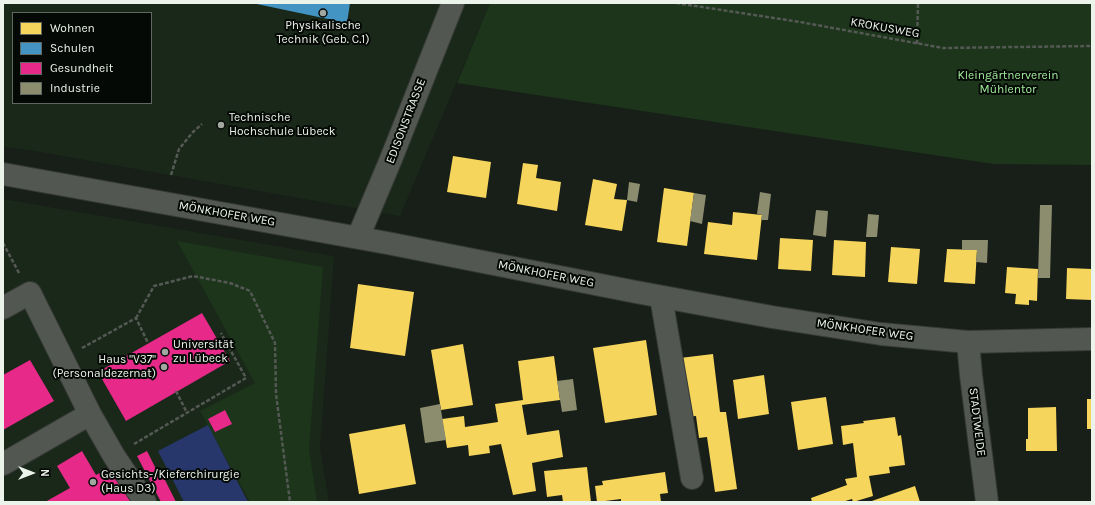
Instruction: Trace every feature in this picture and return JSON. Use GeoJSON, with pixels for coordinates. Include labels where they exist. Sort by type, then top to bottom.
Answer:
{"type":"FeatureCollection","features":[{"type":"Feature","properties":{"kind":"street","name":"EDISONSTRASSE"},"geometry":{"type":"LineString","coordinates":[[360,238],[362,228],[453,3]]}},
{"type":"Feature","properties":{"kind":"street","name":"MÖNKHOFER WEG"},"geometry":{"type":"LineString","coordinates":[[3,174],[360,238],[661,297],[772,317],[881,334],[968,342],[1092,339]]}},
{"type":"Feature","properties":{"kind":"street"},"geometry":{"type":"LineString","coordinates":[[3,308],[30,293],[90,414],[114,456],[145,502]]}},
{"type":"Feature","properties":{"kind":"street"},"geometry":{"type":"LineString","coordinates":[[661,297],[692,478]]}},
{"type":"Feature","properties":{"kind":"street","name":"STADTWEIDE"},"geometry":{"type":"LineString","coordinates":[[968,342],[987,502]]}},
{"type":"Feature","properties":{"kind":"street"},"geometry":{"type":"LineString","coordinates":[[3,464],[90,414]]}},
{"type":"Feature","properties":{"kind":"path","name":"KROKUSWEG"},"geometry":{"type":"LineString","coordinates":[[676,3],[800,22],[943,48],[1092,46]]}},
{"type":"Feature","properties":{"kind":"path"},"geometry":{"type":"LineString","coordinates":[[917,44],[918,3]]}},
{"type":"Feature","properties":{"kind":"path"},"geometry":{"type":"LineString","coordinates":[[171,175],[179,149],[193,132],[202,124]]}},
{"type":"Feature","properties":{"kind":"path"},"geometry":{"type":"LineString","coordinates":[[3,243],[30,293]]}},
{"type":"Feature","properties":{"kind":"path"},"geometry":{"type":"LineString","coordinates":[[63,359],[136,318],[154,286],[193,276],[230,283],[250,291],[276,343],[276,394],[290,502]]}},
{"type":"Feature","properties":{"kind":"path"},"geometry":{"type":"LineString","coordinates":[[136,318],[148,343]]}},
{"type":"Feature","properties":{"kind":"path"},"geometry":{"type":"LineString","coordinates":[[114,456],[246,378],[221,333]]}},
{"type":"Feature","properties":{"kind":"path"},"geometry":{"type":"LineString","coordinates":[[176,391],[187,413]]}},
{"type":"Feature","properties":{"kind":"shaded area","name":"Technische Hochschule Lübeck"},"geometry":{"type":"Polygon","coordinates":[[[3,3],[490,3],[400,216],[29,150],[3,147],[3,3]]]}},
{"type":"Feature","properties":{"kind":"shaded area","name":"Universität zu Lübeck"},"geometry":{"type":"Polygon","coordinates":[[[3,199],[334,256],[320,448],[329,502],[3,502],[3,199]]]}},
{"type":"Feature","properties":{"kind":"green space","name":"Kleingärtnerverein Mühlentor"},"geometry":{"type":"Polygon","coordinates":[[[490,3],[1092,3],[1092,165],[993,164],[457,83],[490,3]]]}},
{"type":"Feature","properties":{"kind":"green space"},"geometry":{"type":"Polygon","coordinates":[[[177,241],[323,267],[309,449],[317,502],[250,502],[200,411],[255,383],[177,241]]]}},
{"type":"Feature","properties":{"kind":"water"},"geometry":{"type":"Polygon","coordinates":[[[208,425],[248,502],[184,502],[158,451],[208,425]]]}},
{"type":"Feature","properties":{"kind":"building: Wohnen"},"geometry":{"type":"Polygon","coordinates":[[[453,156],[491,162],[486,198],[447,192],[453,156]]]}},
{"type":"Feature","properties":{"kind":"building: Wohnen"},"geometry":{"type":"Polygon","coordinates":[[[523,163],[538,165],[536,178],[561,182],[557,211],[517,204],[523,163]]]}},
{"type":"Feature","properties":{"kind":"building: Wohnen"},"geometry":{"type":"Polygon","coordinates":[[[593,179],[617,184],[614,199],[627,200],[622,231],[585,225],[593,179]]]}},
{"type":"Feature","properties":{"kind":"building: Wohnen"},"geometry":{"type":"Polygon","coordinates":[[[664,188],[694,193],[687,246],[657,242],[664,188]]]}},
{"type":"Feature","properties":{"kind":"building: Wohnen"},"geometry":{"type":"Polygon","coordinates":[[[733,212],[762,215],[757,260],[704,254],[708,222],[732,225],[733,212]]]}},
{"type":"Feature","properties":{"kind":"building: Wohnen"},"geometry":{"type":"Polygon","coordinates":[[[780,238],[813,240],[811,271],[778,269],[780,238]]]}},
{"type":"Feature","properties":{"kind":"building: Wohnen"},"geometry":{"type":"Polygon","coordinates":[[[834,240],[866,242],[865,277],[832,275],[834,240]]]}},
{"type":"Feature","properties":{"kind":"building: Wohnen"},"geometry":{"type":"Polygon","coordinates":[[[891,247],[920,249],[917,284],[888,282],[891,247]]]}},
{"type":"Feature","properties":{"kind":"building: Wohnen"},"geometry":{"type":"Polygon","coordinates":[[[947,249],[977,250],[975,284],[944,282],[947,249]]]}},
{"type":"Feature","properties":{"kind":"building: Wohnen"},"geometry":{"type":"Polygon","coordinates":[[[1007,267],[1038,269],[1037,301],[1029,300],[1029,305],[1015,304],[1016,294],[1005,293],[1007,267]]]}},
{"type":"Feature","properties":{"kind":"building: Wohnen"},"geometry":{"type":"Polygon","coordinates":[[[1067,268],[1092,269],[1092,300],[1066,299],[1067,268]]]}},
{"type":"Feature","properties":{"kind":"building: Wohnen"},"geometry":{"type":"Polygon","coordinates":[[[358,284],[414,292],[405,356],[350,348],[358,284]]]}},
{"type":"Feature","properties":{"kind":"building: Wohnen"},"geometry":{"type":"Polygon","coordinates":[[[646,340],[657,415],[605,423],[593,348],[646,340]]]}},
{"type":"Feature","properties":{"kind":"building: Wohnen"},"geometry":{"type":"Polygon","coordinates":[[[463,344],[473,405],[441,410],[431,350],[463,344]]]}},
{"type":"Feature","properties":{"kind":"building: Wohnen"},"geometry":{"type":"Polygon","coordinates":[[[713,354],[720,412],[726,412],[737,489],[715,492],[707,437],[699,438],[696,416],[687,417],[680,358],[713,354]]]}},
{"type":"Feature","properties":{"kind":"building: Wohnen"},"geometry":{"type":"Polygon","coordinates":[[[554,356],[560,400],[522,405],[527,435],[559,430],[563,457],[532,463],[536,491],[513,495],[501,444],[489,446],[490,453],[469,456],[468,445],[447,448],[442,419],[464,416],[465,427],[498,422],[495,404],[523,400],[518,361],[554,356]]]}},
{"type":"Feature","properties":{"kind":"building: Wohnen"},"geometry":{"type":"Polygon","coordinates":[[[764,375],[769,414],[738,419],[733,380],[764,375]]]}},
{"type":"Feature","properties":{"kind":"building: Wohnen"},"geometry":{"type":"Polygon","coordinates":[[[826,397],[833,444],[798,450],[791,402],[826,397]]]}},
{"type":"Feature","properties":{"kind":"building: Wohnen"},"geometry":{"type":"Polygon","coordinates":[[[1087,399],[1092,399],[1092,429],[1087,429],[1087,399]]]}},
{"type":"Feature","properties":{"kind":"building: Wohnen"},"geometry":{"type":"Polygon","coordinates":[[[1056,407],[1057,451],[1026,451],[1026,439],[1028,439],[1028,408],[1056,407]]]}},
{"type":"Feature","properties":{"kind":"building: Wohnen"},"geometry":{"type":"Polygon","coordinates":[[[895,417],[898,436],[901,435],[905,465],[889,467],[890,473],[869,476],[873,496],[853,502],[852,499],[842,502],[812,502],[811,498],[847,485],[845,479],[857,477],[853,443],[843,445],[841,426],[864,423],[863,421],[895,417]]]}},
{"type":"Feature","properties":{"kind":"building: Wohnen"},"geometry":{"type":"Polygon","coordinates":[[[405,424],[416,484],[359,494],[349,434],[405,424]]]}},
{"type":"Feature","properties":{"kind":"building: Wohnen"},"geometry":{"type":"Polygon","coordinates":[[[587,467],[591,502],[563,502],[562,495],[547,497],[544,471],[587,467]]]}},
{"type":"Feature","properties":{"kind":"building: Wohnen"},"geometry":{"type":"Polygon","coordinates":[[[665,472],[668,493],[660,494],[661,502],[621,502],[621,499],[597,502],[595,486],[603,485],[602,481],[665,472]]]}},
{"type":"Feature","properties":{"kind":"building: Wohnen"},"geometry":{"type":"Polygon","coordinates":[[[915,486],[920,502],[869,502],[915,486]]]}},
{"type":"Feature","properties":{"kind":"building: Schulen","name":"Physikalische Technik (Geb. C.1)"},"geometry":{"type":"Polygon","coordinates":[[[252,3],[350,3],[347,23],[252,3]]]}},
{"type":"Feature","properties":{"kind":"building: Gesundheit","name":"Haus \"V37\" (Personaldezernat)"},"geometry":{"type":"Polygon","coordinates":[[[202,313],[230,361],[126,421],[98,372],[202,313]]]}},
{"type":"Feature","properties":{"kind":"building: Gesundheit"},"geometry":{"type":"Polygon","coordinates":[[[30,360],[54,401],[3,430],[3,375],[30,360]]]}},
{"type":"Feature","properties":{"kind":"building: Gesundheit"},"geometry":{"type":"Polygon","coordinates":[[[225,410],[232,424],[215,432],[208,419],[225,410]]]}},
{"type":"Feature","properties":{"kind":"building: Gesundheit","name":"Gesichts-/Kieferchirurgie (Haus D3)"},"geometry":{"type":"Polygon","coordinates":[[[82,451],[96,475],[112,466],[132,502],[45,502],[70,488],[57,466],[82,451]]]}},
{"type":"Feature","properties":{"kind":"building: Gesundheit"},"geometry":{"type":"Polygon","coordinates":[[[147,451],[159,475],[162,474],[176,502],[161,502],[137,456],[147,451]]]}},
{"type":"Feature","properties":{"kind":"building: Industrie"},"geometry":{"type":"Polygon","coordinates":[[[629,182],[640,184],[637,202],[627,200],[629,182]]]}},
{"type":"Feature","properties":{"kind":"building: Industrie"},"geometry":{"type":"Polygon","coordinates":[[[760,192],[771,194],[768,220],[761,220],[762,215],[757,214],[760,192]]]}},
{"type":"Feature","properties":{"kind":"building: Industrie"},"geometry":{"type":"Polygon","coordinates":[[[694,193],[706,195],[702,224],[690,221],[694,193]]]}},
{"type":"Feature","properties":{"kind":"building: Industrie"},"geometry":{"type":"Polygon","coordinates":[[[1040,205],[1052,205],[1050,278],[1038,278],[1040,205]]]}},
{"type":"Feature","properties":{"kind":"building: Industrie"},"geometry":{"type":"Polygon","coordinates":[[[816,210],[828,211],[826,237],[813,235],[816,210]]]}},
{"type":"Feature","properties":{"kind":"building: Industrie"},"geometry":{"type":"Polygon","coordinates":[[[868,214],[879,215],[877,237],[866,237],[868,214]]]}},
{"type":"Feature","properties":{"kind":"building: Industrie"},"geometry":{"type":"Polygon","coordinates":[[[962,240],[988,240],[987,263],[976,262],[977,250],[962,250],[962,240]]]}},
{"type":"Feature","properties":{"kind":"building: Industrie"},"geometry":{"type":"Polygon","coordinates":[[[573,379],[577,410],[562,412],[557,381],[573,379]]]}},
{"type":"Feature","properties":{"kind":"building: Industrie"},"geometry":{"type":"Polygon","coordinates":[[[440,404],[446,440],[425,443],[420,408],[440,404]]]}},
{"type":"Feature","properties":{"kind":"place","name":"Physikalische Technik (Geb. C.1)"},"geometry":{"type":"Point","coordinates":[323,13]}},
{"type":"Feature","properties":{"kind":"place","name":"Technische Hochschule Lübeck"},"geometry":{"type":"Point","coordinates":[221,125]}},
{"type":"Feature","properties":{"kind":"place","name":"Universität zu Lübeck"},"geometry":{"type":"Point","coordinates":[165,352]}},
{"type":"Feature","properties":{"kind":"place","name":"Haus \"V37\" (Personaldezernat)"},"geometry":{"type":"Point","coordinates":[164,367]}},
{"type":"Feature","properties":{"kind":"place","name":"Gesichts-/Kieferchirurgie (Haus D3)"},"geometry":{"type":"Point","coordinates":[93,482]}}]}
